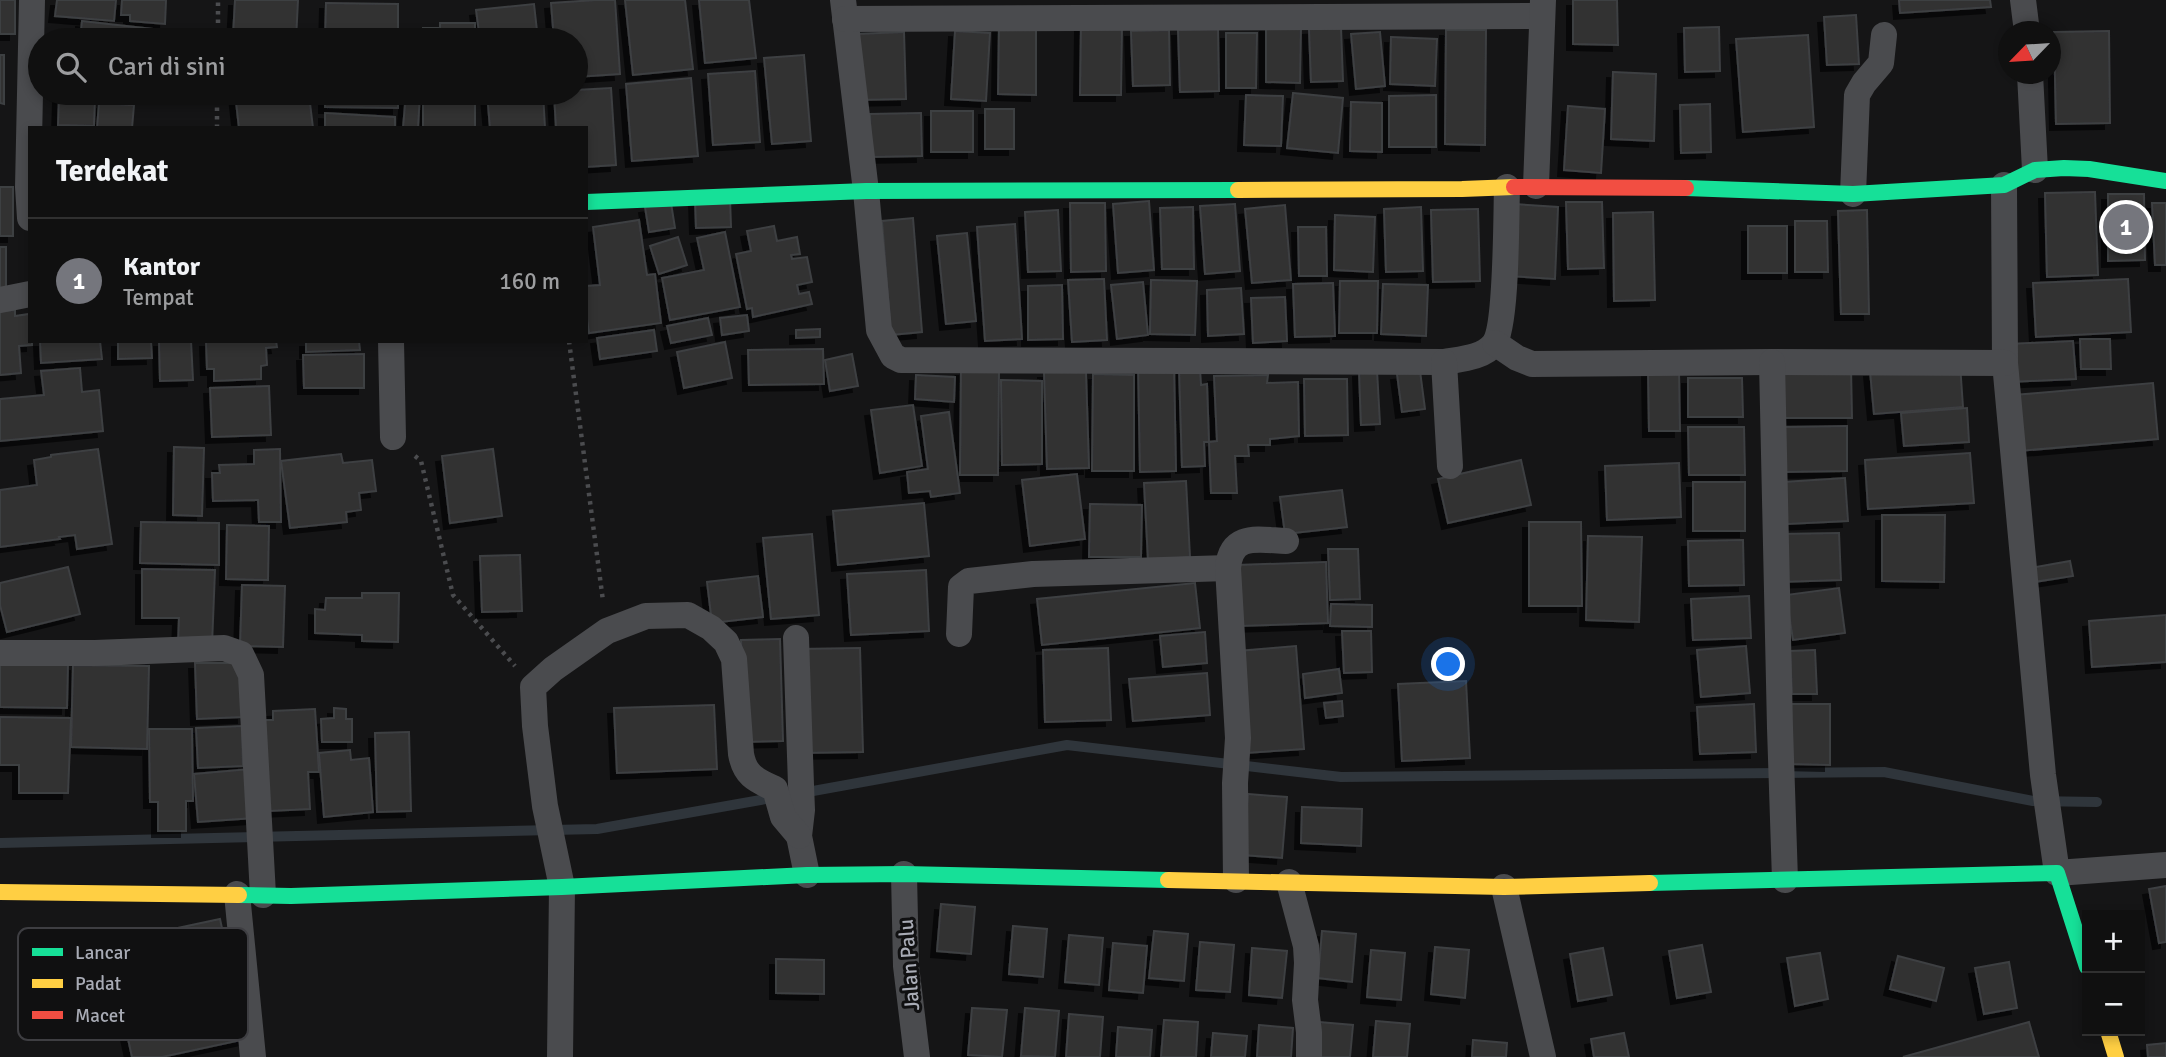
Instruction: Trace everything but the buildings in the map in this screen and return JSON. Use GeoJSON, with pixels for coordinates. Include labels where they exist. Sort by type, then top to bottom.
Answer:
{"type":"FeatureCollection","features":[{"type":"Feature","properties":{"kind":"street"},"geometry":{"type":"LineString","coordinates":[[31,28],[32,0]]}},
{"type":"Feature","properties":{"kind":"street"},"geometry":{"type":"LineString","coordinates":[[2023,0],[2026,21]]}},
{"type":"Feature","properties":{"kind":"street"},"geometry":{"type":"LineString","coordinates":[[1507,187],[1502,321],[1495,343],[1480,355],[1444,362],[901,360],[893,356],[879,330],[866,191],[844,10],[1542,8],[1536,186]]}},
{"type":"Feature","properties":{"kind":"street"},"geometry":{"type":"LineString","coordinates":[[1853,194],[1857,95],[1881,63],[1884,35]]}},
{"type":"Feature","properties":{"kind":"street"},"geometry":{"type":"LineString","coordinates":[[2031,84],[2035,170]]}},
{"type":"Feature","properties":{"kind":"street"},"geometry":{"type":"LineString","coordinates":[[29,126],[30,105]]}},
{"type":"Feature","properties":{"kind":"street"},"geometry":{"type":"LineString","coordinates":[[588,202],[866,191],[1462,189],[1536,186],[1709,188],[1853,194],[2004,185],[2035,170],[2064,168],[2089,169],[2166,181]]}},
{"type":"Feature","properties":{"kind":"street"},"geometry":{"type":"LineString","coordinates":[[2004,185],[2005,363],[2043,775],[2057,873],[2082,951]]}},
{"type":"Feature","properties":{"kind":"street"},"geometry":{"type":"LineString","coordinates":[[0,300],[28,295]]}},
{"type":"Feature","properties":{"kind":"street"},"geometry":{"type":"LineString","coordinates":[[391,343],[393,437]]}},
{"type":"Feature","properties":{"kind":"street"},"geometry":{"type":"LineString","coordinates":[[1495,343],[1517,358],[1532,364],[2005,363]]}},
{"type":"Feature","properties":{"kind":"street"},"geometry":{"type":"LineString","coordinates":[[1444,362],[1450,466]]}},
{"type":"Feature","properties":{"kind":"street"},"geometry":{"type":"LineString","coordinates":[[1772,362],[1785,880]]}},
{"type":"Feature","properties":{"kind":"street"},"geometry":{"type":"LineString","coordinates":[[1236,880],[1235,783],[1238,738],[1227,568],[1233,548],[1241,542],[1286,541]]}},
{"type":"Feature","properties":{"kind":"street"},"geometry":{"type":"LineString","coordinates":[[959,634],[961,587],[969,581],[1033,575],[1227,568]]}},
{"type":"Feature","properties":{"kind":"street"},"geometry":{"type":"LineString","coordinates":[[561,1049],[562,887],[545,806],[533,687],[553,669],[607,631],[646,616],[688,615],[711,628],[726,642],[734,659],[743,766],[752,776],[775,789],[796,812]]}},
{"type":"Feature","properties":{"kind":"street"},"geometry":{"type":"LineString","coordinates":[[796,638],[796,812],[807,876]]}},
{"type":"Feature","properties":{"kind":"street"},"geometry":{"type":"LineString","coordinates":[[0,653],[94,653],[223,648],[241,654],[251,675],[261,852],[250,895],[253,1057]]}},
{"type":"Feature","properties":{"kind":"street"},"geometry":{"type":"LineString","coordinates":[[0,892],[291,896],[904,874],[1504,887],[2057,873],[2166,865]]}},
{"type":"Feature","properties":{"kind":"street","name":"Jalan Palu"},"geometry":{"type":"LineString","coordinates":[[904,874],[906,965],[916,1054]]}},
{"type":"Feature","properties":{"kind":"street"},"geometry":{"type":"LineString","coordinates":[[1289,882],[1306,946],[1305,1000],[1309,1057]]}},
{"type":"Feature","properties":{"kind":"street"},"geometry":{"type":"LineString","coordinates":[[1504,887],[1541,1049]]}},
{"type":"Feature","properties":{"kind":"street"},"geometry":{"type":"LineString","coordinates":[[2110,1036],[2116,1057]]}},
{"type":"Feature","properties":{"kind":"path"},"geometry":{"type":"LineString","coordinates":[[218,0],[218,28]]}},
{"type":"Feature","properties":{"kind":"path"},"geometry":{"type":"LineString","coordinates":[[217,105],[217,126]]}},
{"type":"Feature","properties":{"kind":"path"},"geometry":{"type":"LineString","coordinates":[[569,343],[607,631]]}},
{"type":"Feature","properties":{"kind":"path"},"geometry":{"type":"LineString","coordinates":[[393,437],[421,461],[453,595],[533,687]]}},
{"type":"Feature","properties":{"kind":"waterway"},"geometry":{"type":"LineString","coordinates":[[802,793],[1067,745],[1341,777],[1884,772],[2033,801],[2097,802]]}},
{"type":"Feature","properties":{"kind":"waterway"},"geometry":{"type":"LineString","coordinates":[[0,843],[597,829],[777,797]]}},
{"type":"Feature","properties":{"kind":"traffic: fast"},"geometry":{"type":"LineString","coordinates":[[1686,188],[1853,194],[2004,185],[2035,170],[2064,168],[2089,169],[2166,181]]}},
{"type":"Feature","properties":{"kind":"traffic: fast"},"geometry":{"type":"LineString","coordinates":[[588,202],[866,191],[1238,190]]}},
{"type":"Feature","properties":{"kind":"traffic: fast"},"geometry":{"type":"LineString","coordinates":[[1650,883],[2057,873],[2082,951]]}},
{"type":"Feature","properties":{"kind":"traffic: fast"},"geometry":{"type":"LineString","coordinates":[[239,895],[291,896],[562,887],[807,875],[904,874],[1168,880]]}},
{"type":"Feature","properties":{"kind":"traffic: slow"},"geometry":{"type":"LineString","coordinates":[[1238,190],[1514,187]]}},
{"type":"Feature","properties":{"kind":"traffic: slow"},"geometry":{"type":"LineString","coordinates":[[1168,880],[1504,887],[1650,883]]}},
{"type":"Feature","properties":{"kind":"traffic: slow"},"geometry":{"type":"LineString","coordinates":[[0,892],[239,895]]}},
{"type":"Feature","properties":{"kind":"traffic: slow"},"geometry":{"type":"LineString","coordinates":[[2110,1036],[2116,1057]]}},
{"type":"Feature","properties":{"kind":"traffic: jam"},"geometry":{"type":"LineString","coordinates":[[1514,187],[1686,188]]}},
{"type":"Feature","properties":{"kind":"place","name":"Kantor"},"geometry":{"type":"Point","coordinates":[2126,227]}}]}
